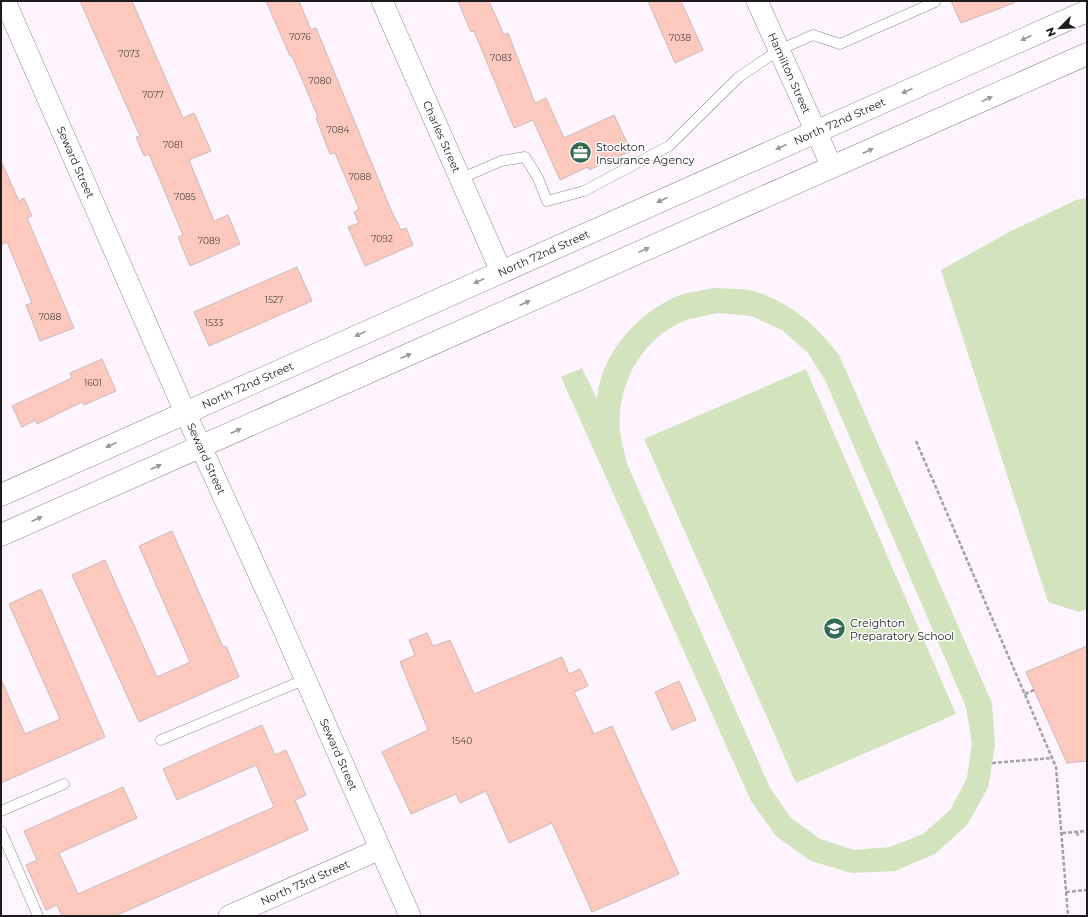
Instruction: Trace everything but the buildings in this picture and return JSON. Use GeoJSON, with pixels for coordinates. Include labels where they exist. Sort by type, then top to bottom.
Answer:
{"type":"FeatureCollection","features":[{"type":"Feature","properties":{"kind":"main road","name":"North 72nd Street"},"geometry":{"type":"LineString","coordinates":[[1,495],[1087,11]]}},
{"type":"Feature","properties":{"kind":"main road"},"geometry":{"type":"LineString","coordinates":[[1,535],[1087,54]]}},
{"type":"Feature","properties":{"kind":"street","name":"Seward Street"},"geometry":{"type":"LineString","coordinates":[[5,1],[185,412],[306,679],[410,916]]}},
{"type":"Feature","properties":{"kind":"street","name":"Charles Street"},"geometry":{"type":"LineString","coordinates":[[382,1],[501,271]]}},
{"type":"Feature","properties":{"kind":"street","name":"Hamilton Street"},"geometry":{"type":"LineString","coordinates":[[757,1],[832,167]]}},
{"type":"Feature","properties":{"kind":"street","name":"North 73rd Street"},"geometry":{"type":"LineString","coordinates":[[229,916],[380,849]]}},
{"type":"Feature","properties":{"kind":"lane"},"geometry":{"type":"LineString","coordinates":[[460,179],[501,161],[525,157],[538,178],[547,201],[584,192],[669,146],[739,77],[779,50],[813,34],[840,44],[935,2]]}},
{"type":"Feature","properties":{"kind":"lane"},"geometry":{"type":"LineString","coordinates":[[161,740],[306,679]]}},
{"type":"Feature","properties":{"kind":"lane"},"geometry":{"type":"LineString","coordinates":[[1,811],[64,784]]}},
{"type":"Feature","properties":{"kind":"lane"},"geometry":{"type":"LineString","coordinates":[[1,831],[38,916]]}},
{"type":"Feature","properties":{"kind":"path"},"geometry":{"type":"LineString","coordinates":[[916,441],[1056,767],[1068,916]]}},
{"type":"Feature","properties":{"kind":"path"},"geometry":{"type":"LineString","coordinates":[[1025,694],[1034,690]]}},
{"type":"Feature","properties":{"kind":"path"},"geometry":{"type":"LineString","coordinates":[[992,763],[1053,758]]}},
{"type":"Feature","properties":{"kind":"path"},"geometry":{"type":"LineString","coordinates":[[1061,833],[1087,831]]}},
{"type":"Feature","properties":{"kind":"path"},"geometry":{"type":"LineString","coordinates":[[1066,892],[1087,890]]}},
{"type":"Feature","properties":{"kind":"green space"},"geometry":{"type":"Polygon","coordinates":[[[1087,198],[1087,609],[1079,612],[1048,602],[941,270],[1009,232],[1076,200],[1087,198]]]}},
{"type":"Feature","properties":{"kind":"green space"},"geometry":{"type":"Polygon","coordinates":[[[714,288],[742,289],[757,292],[782,303],[813,326],[839,355],[992,703],[995,745],[988,788],[967,825],[935,854],[895,871],[852,873],[811,861],[776,836],[751,801],[561,377],[582,368],[597,399],[605,367],[622,339],[633,327],[645,316],[673,298],[688,293],[714,288]],[[717,313],[684,321],[655,339],[644,352],[634,366],[622,397],[620,431],[627,464],[770,788],[791,818],[820,839],[854,850],[890,847],[923,834],[950,810],[967,778],[972,743],[966,707],[826,382],[808,353],[782,330],[751,316],[717,313]]]}},
{"type":"Feature","properties":{"kind":"green space"},"geometry":{"type":"Polygon","coordinates":[[[806,369],[956,714],[796,783],[644,439],[806,369]]]}},
{"type":"Feature","properties":{"kind":"place","name":"Stockton Insurance Agency"},"geometry":{"type":"Point","coordinates":[580,153]}},
{"type":"Feature","properties":{"kind":"place","name":"Creighton Preparatory School"},"geometry":{"type":"Point","coordinates":[835,629]}}]}
